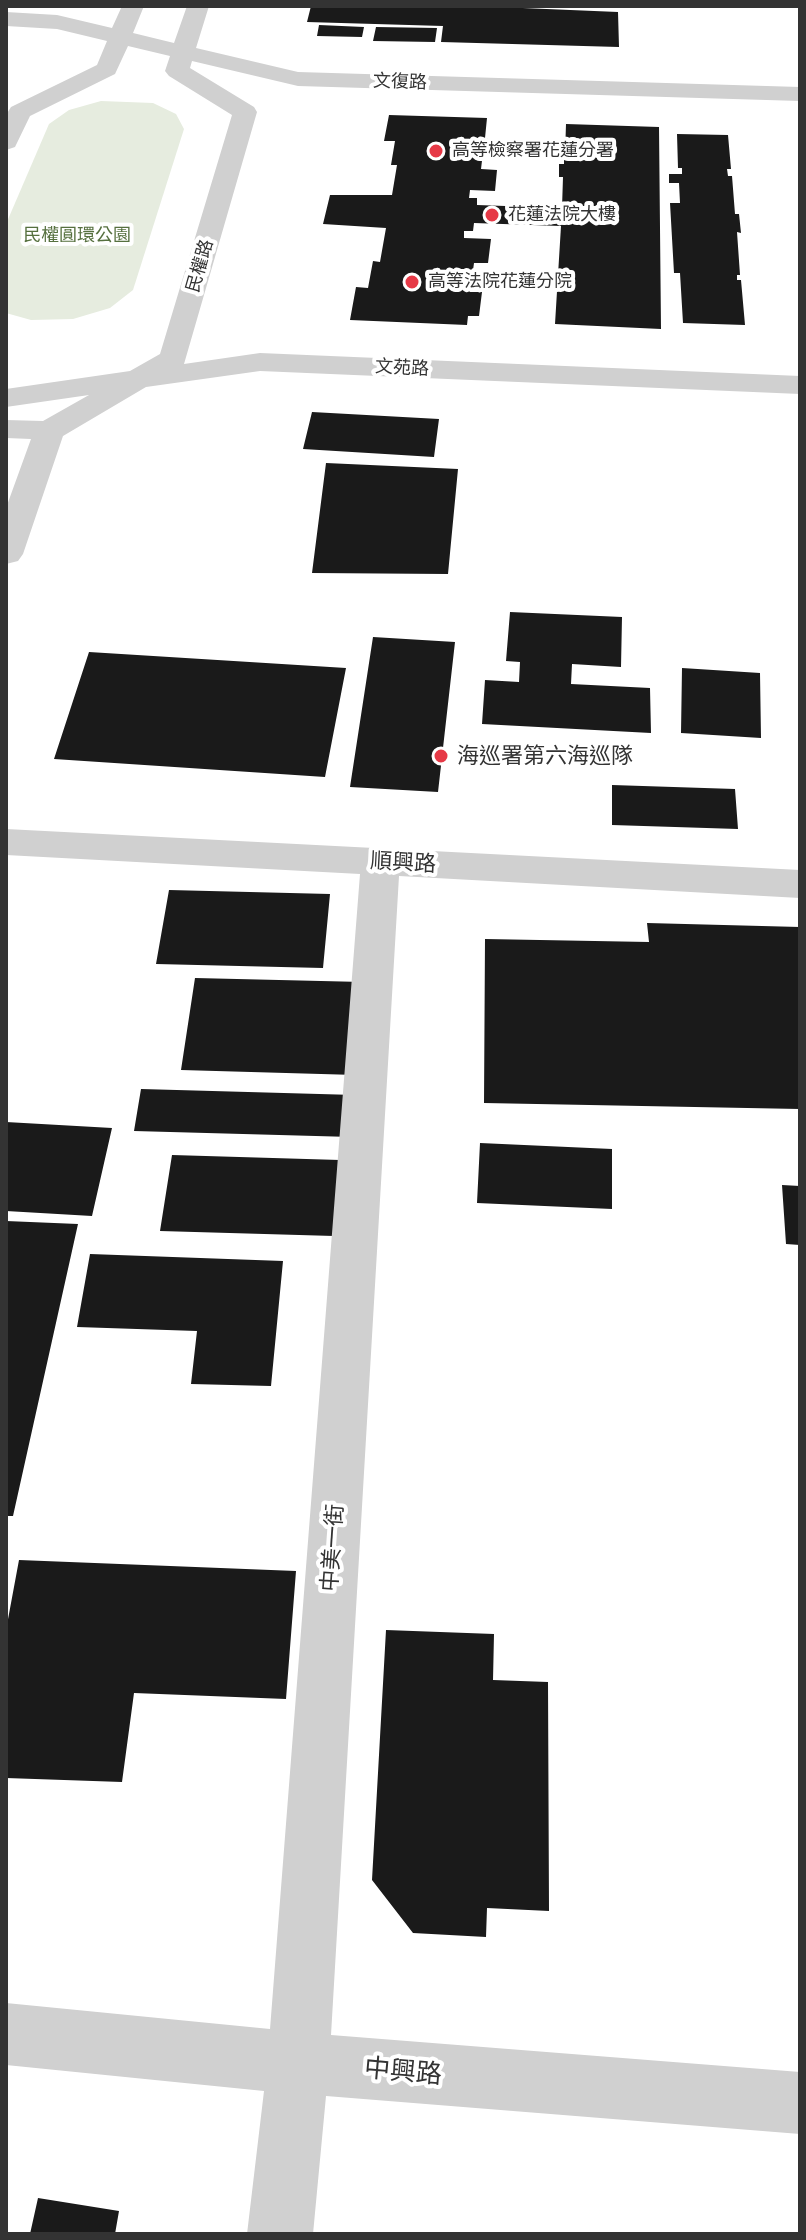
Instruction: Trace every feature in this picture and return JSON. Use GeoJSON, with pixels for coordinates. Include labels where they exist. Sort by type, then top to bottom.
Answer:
{"type":"FeatureCollection","features":[{"type":"Feature","properties":{"kind":"street"},"geometry":{"type":"LineString","coordinates":[[107,69],[133,6]]}},
{"type":"Feature","properties":{"kind":"street"},"geometry":{"type":"LineString","coordinates":[[180,61],[198,6]]}},
{"type":"Feature","properties":{"kind":"street","name":"文復路"},"geometry":{"type":"LineString","coordinates":[[6,19],[57,22],[120,37],[180,61],[298,79],[800,94]]}},
{"type":"Feature","properties":{"kind":"street","name":"民權路"},"geometry":{"type":"LineString","coordinates":[[6,142],[20,112],[107,69],[142,70],[180,61],[245,112],[173,359],[49,431]]}},
{"type":"Feature","properties":{"kind":"street","name":"文苑路"},"geometry":{"type":"LineString","coordinates":[[6,398],[260,362],[800,385]]}},
{"type":"Feature","properties":{"kind":"street"},"geometry":{"type":"LineString","coordinates":[[6,429],[49,431],[6,554]]}},
{"type":"Feature","properties":{"kind":"street","name":"順興路"},"geometry":{"type":"LineString","coordinates":[[6,842],[800,884]]}},
{"type":"Feature","properties":{"kind":"street","name":"中美一街"},"geometry":{"type":"LineString","coordinates":[[280,2234],[298,2063],[380,862]]}},
{"type":"Feature","properties":{"kind":"street","name":"中興路"},"geometry":{"type":"LineString","coordinates":[[6,2034],[298,2063],[800,2103]]}},
{"type":"Feature","properties":{"kind":"green space","name":"民權圓環公園"},"geometry":{"type":"Polygon","coordinates":[[[101,101],[153,103],[176,114],[184,129],[133,290],[110,308],[73,319],[31,320],[6,313],[6,224],[49,124],[69,110],[101,101]]]}},
{"type":"Feature","properties":{"kind":"building"},"geometry":{"type":"Polygon","coordinates":[[[311,6],[475,6],[618,12],[619,47],[441,42],[443,26],[307,22],[311,6]]]}},
{"type":"Feature","properties":{"kind":"building"},"geometry":{"type":"Polygon","coordinates":[[[319,25],[364,27],[362,37],[317,36],[319,25]]]}},
{"type":"Feature","properties":{"kind":"building"},"geometry":{"type":"Polygon","coordinates":[[[376,27],[437,28],[435,42],[373,41],[376,27]]]}},
{"type":"Feature","properties":{"kind":"building","name":"花蓮法院大樓"},"geometry":{"type":"Polygon","coordinates":[[[389,115],[487,118],[485,138],[491,138],[491,144],[484,144],[481,169],[497,170],[495,191],[470,190],[469,198],[477,198],[477,205],[562,208],[563,177],[559,177],[559,164],[564,164],[564,159],[535,158],[536,154],[565,155],[566,124],[659,127],[661,329],[555,324],[561,226],[474,223],[473,231],[464,231],[464,238],[491,239],[488,263],[474,263],[470,292],[482,292],[479,316],[468,316],[467,325],[350,320],[356,287],[368,288],[373,261],[380,262],[386,228],[323,224],[330,195],[392,195],[397,165],[391,165],[395,141],[384,141],[389,115]]]}},
{"type":"Feature","properties":{"kind":"building"},"geometry":{"type":"Polygon","coordinates":[[[677,134],[728,135],[731,169],[727,169],[728,176],[732,176],[735,214],[739,214],[741,233],[737,232],[740,275],[737,275],[737,280],[741,280],[745,325],[683,323],[680,273],[674,273],[670,203],[680,203],[679,183],[669,183],[669,174],[682,174],[682,168],[678,168],[677,134]]]}},
{"type":"Feature","properties":{"kind":"building"},"geometry":{"type":"Polygon","coordinates":[[[312,412],[439,419],[434,457],[303,449],[312,412]]]}},
{"type":"Feature","properties":{"kind":"building"},"geometry":{"type":"Polygon","coordinates":[[[326,463],[458,469],[448,574],[312,573],[326,463]]]}},
{"type":"Feature","properties":{"kind":"building"},"geometry":{"type":"Polygon","coordinates":[[[510,612],[622,617],[621,667],[572,664],[571,684],[650,688],[651,733],[482,724],[485,680],[519,682],[520,662],[506,661],[510,612]]]}},
{"type":"Feature","properties":{"kind":"building"},"geometry":{"type":"Polygon","coordinates":[[[373,637],[455,642],[438,792],[350,787],[373,637]]]}},
{"type":"Feature","properties":{"kind":"building"},"geometry":{"type":"Polygon","coordinates":[[[89,652],[346,668],[325,777],[54,759],[89,652]]]}},
{"type":"Feature","properties":{"kind":"building"},"geometry":{"type":"Polygon","coordinates":[[[682,668],[760,673],[761,738],[681,733],[682,668]]]}},
{"type":"Feature","properties":{"kind":"building"},"geometry":{"type":"Polygon","coordinates":[[[612,785],[735,789],[738,829],[612,825],[612,785]]]}},
{"type":"Feature","properties":{"kind":"building"},"geometry":{"type":"Polygon","coordinates":[[[169,890],[330,894],[323,968],[156,964],[169,890]]]}},
{"type":"Feature","properties":{"kind":"building"},"geometry":{"type":"Polygon","coordinates":[[[647,923],[800,927],[800,1109],[484,1103],[485,939],[649,942],[647,923]]]}},
{"type":"Feature","properties":{"kind":"building"},"geometry":{"type":"Polygon","coordinates":[[[195,978],[363,982],[356,1075],[181,1070],[195,978]]]}},
{"type":"Feature","properties":{"kind":"building"},"geometry":{"type":"Polygon","coordinates":[[[141,1089],[355,1095],[352,1137],[134,1131],[141,1089]]]}},
{"type":"Feature","properties":{"kind":"building"},"geometry":{"type":"Polygon","coordinates":[[[6,1122],[112,1128],[92,1216],[6,1211],[6,1122]]]}},
{"type":"Feature","properties":{"kind":"building"},"geometry":{"type":"Polygon","coordinates":[[[480,1143],[612,1149],[612,1209],[477,1203],[480,1143]]]}},
{"type":"Feature","properties":{"kind":"building"},"geometry":{"type":"Polygon","coordinates":[[[172,1155],[340,1160],[334,1236],[160,1231],[172,1155]]]}},
{"type":"Feature","properties":{"kind":"building"},"geometry":{"type":"Polygon","coordinates":[[[782,1185],[800,1186],[800,1245],[786,1244],[782,1185]]]}},
{"type":"Feature","properties":{"kind":"building"},"geometry":{"type":"Polygon","coordinates":[[[6,1221],[78,1224],[13,1516],[6,1516],[6,1221]]]}},
{"type":"Feature","properties":{"kind":"building"},"geometry":{"type":"Polygon","coordinates":[[[90,1254],[283,1261],[271,1386],[191,1384],[197,1331],[77,1327],[90,1254]]]}},
{"type":"Feature","properties":{"kind":"building"},"geometry":{"type":"Polygon","coordinates":[[[19,1560],[296,1571],[286,1699],[134,1693],[122,1782],[6,1778],[6,1630],[19,1560]]]}},
{"type":"Feature","properties":{"kind":"building"},"geometry":{"type":"Polygon","coordinates":[[[386,1630],[494,1634],[493,1680],[548,1682],[549,1911],[487,1908],[486,1937],[413,1933],[372,1880],[386,1630]]]}},
{"type":"Feature","properties":{"kind":"building"},"geometry":{"type":"Polygon","coordinates":[[[38,2198],[119,2211],[115,2234],[30,2234],[38,2198]]]}},
{"type":"Feature","properties":{"kind":"place","name":"高等檢察署花蓮分署"},"geometry":{"type":"Point","coordinates":[436,151]}},
{"type":"Feature","properties":{"kind":"place","name":"花蓮法院大樓"},"geometry":{"type":"Point","coordinates":[492,215]}},
{"type":"Feature","properties":{"kind":"place","name":"高等法院花蓮分院"},"geometry":{"type":"Point","coordinates":[412,282]}},
{"type":"Feature","properties":{"kind":"place","name":"海巡署第六海巡隊"},"geometry":{"type":"Point","coordinates":[441,756]}}]}
